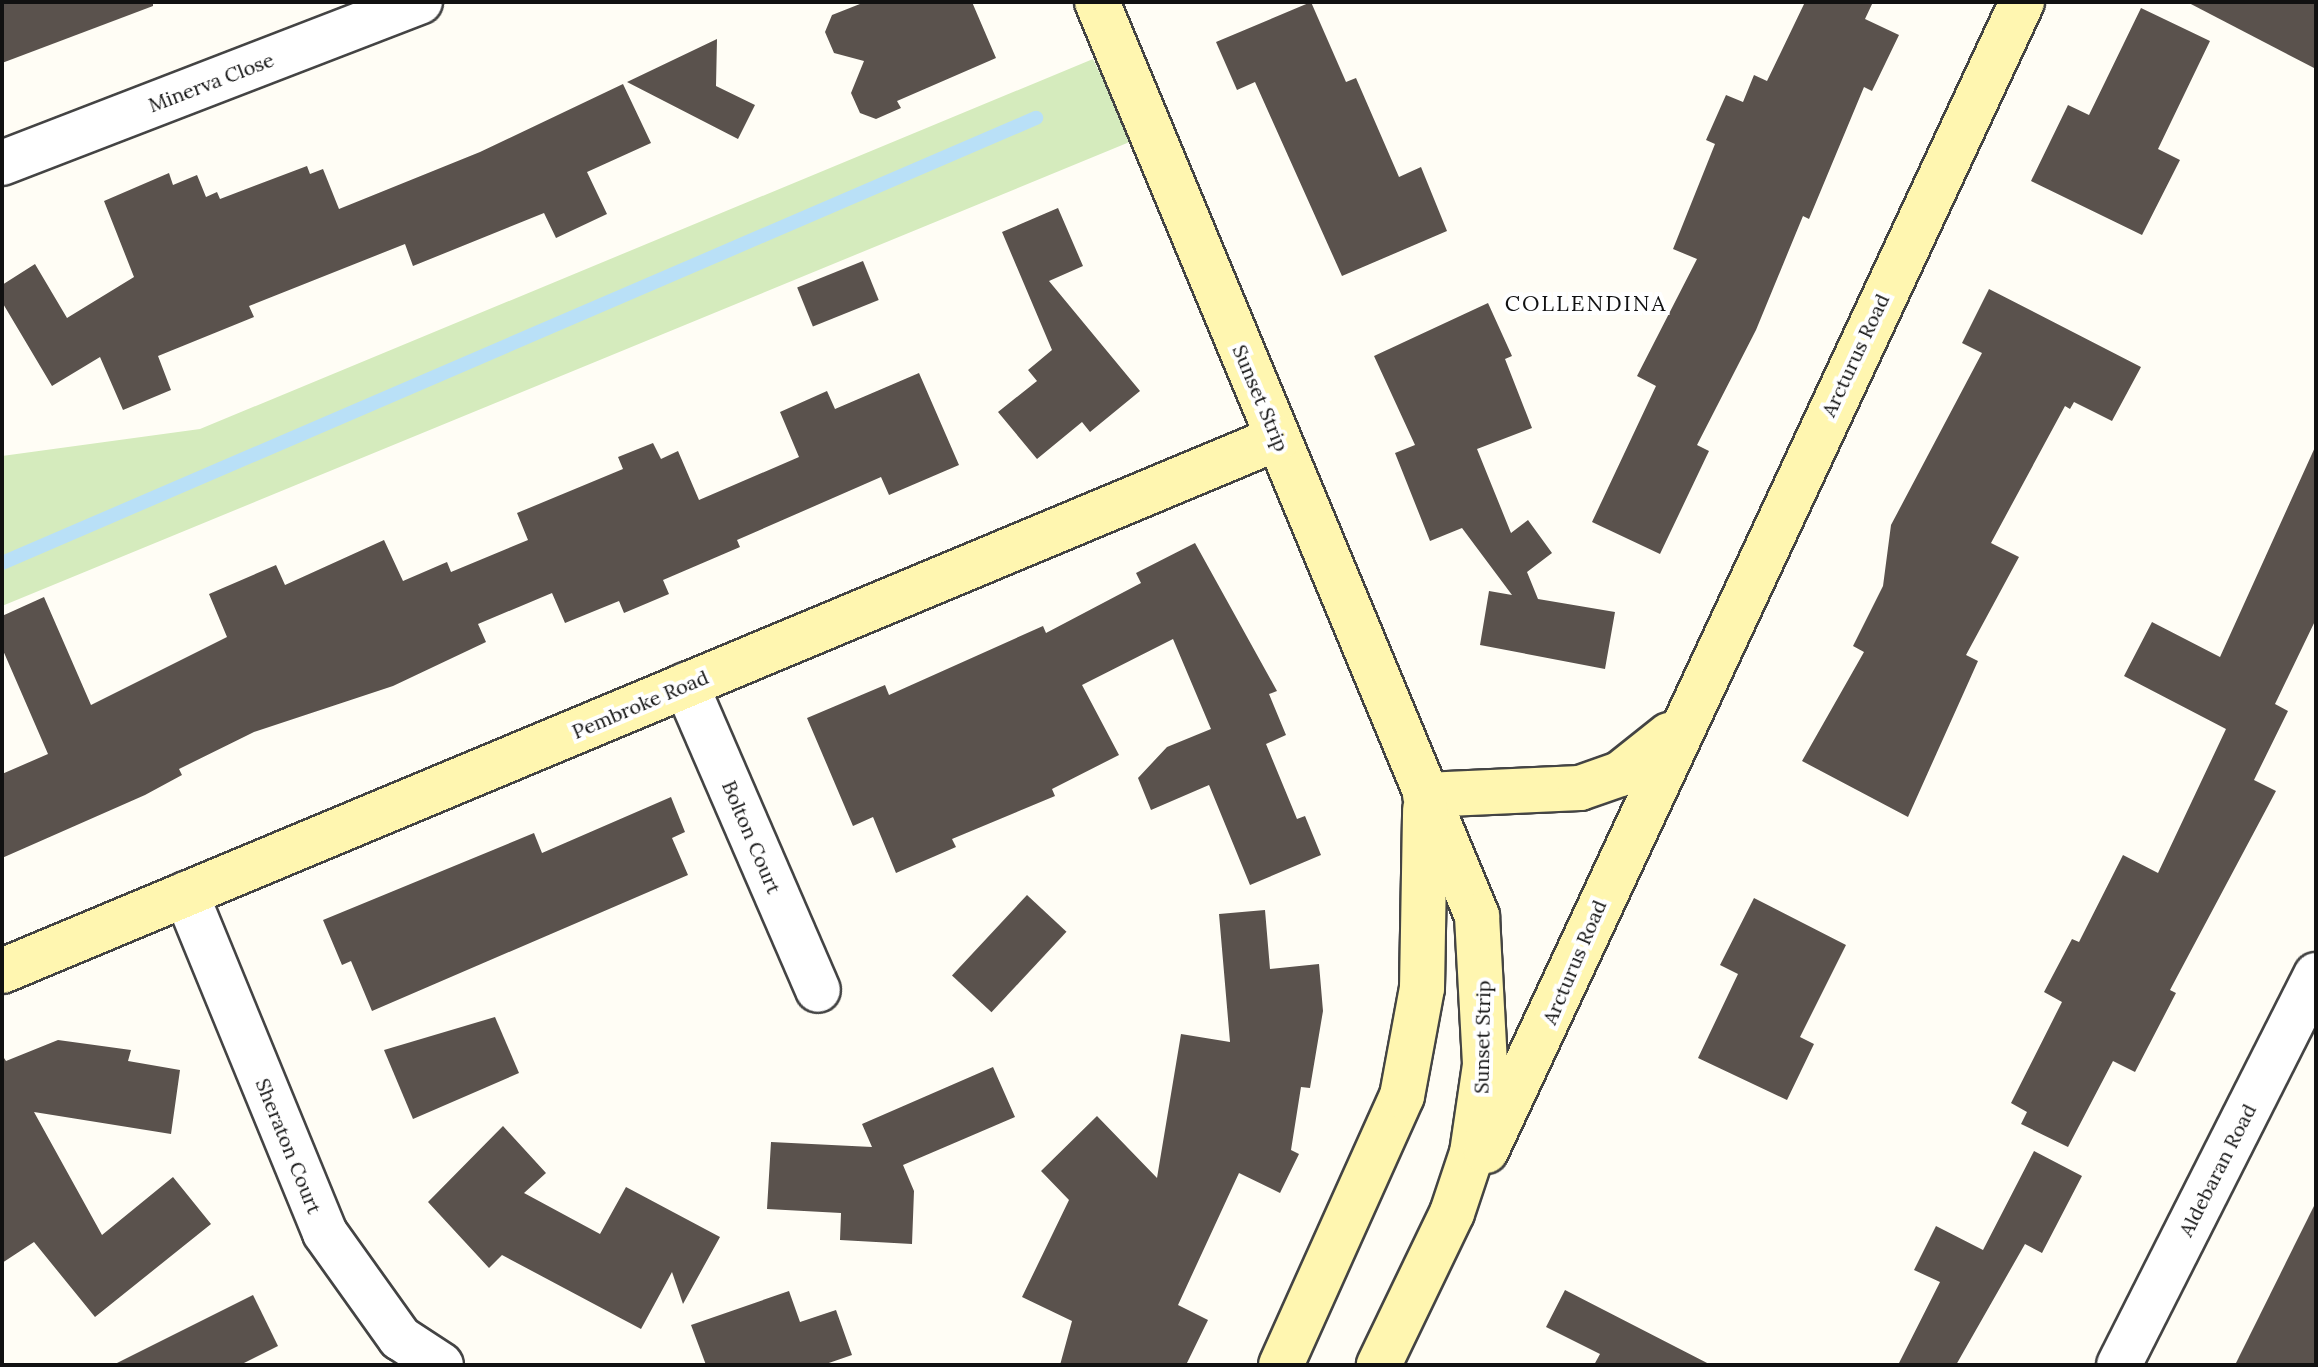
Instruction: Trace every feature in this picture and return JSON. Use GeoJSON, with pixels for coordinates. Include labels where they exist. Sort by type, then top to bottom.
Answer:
{"type":"FeatureCollection","features":[{"type":"Feature","properties":{"kind":"street","name":"Minerva Close"},"geometry":{"type":"LineString","coordinates":[[2,163],[420,2]]}},
{"type":"Feature","properties":{"kind":"street","name":"Sunset Strip"},"geometry":{"type":"LineString","coordinates":[[1097,2],[1425,795],[1473,901],[1483,957],[1483,1094],[1452,1213],[1379,1365]]}},
{"type":"Feature","properties":{"kind":"street","name":"Arcturus Road"},"geometry":{"type":"LineString","coordinates":[[1452,1213],[1521,1084],[1688,707],[2019,3]]}},
{"type":"Feature","properties":{"kind":"street","name":"Pembroke Road"},"geometry":{"type":"LineString","coordinates":[[2,971],[1278,438]]}},
{"type":"Feature","properties":{"kind":"street","name":"Bolton Court"},"geometry":{"type":"LineString","coordinates":[[686,685],[818,990]]}},
{"type":"Feature","properties":{"kind":"street","name":"Arcturus Road"},"geometry":{"type":"LineString","coordinates":[[1425,795],[1580,788],[1601,782],[1659,746],[1688,707]]}},
{"type":"Feature","properties":{"kind":"street","name":"Sunset Strip"},"geometry":{"type":"LineString","coordinates":[[1281,1365],[1402,1096],[1422,988],[1425,795]]}},
{"type":"Feature","properties":{"kind":"street","name":"Sheraton Court"},"geometry":{"type":"LineString","coordinates":[[186,894],[325,1233],[400,1338],[441,1365]]}},
{"type":"Feature","properties":{"kind":"street","name":"Aldebaran Road"},"geometry":{"type":"LineString","coordinates":[[2119,1365],[2316,975]]}},
{"type":"Feature","properties":{"kind":"green space"},"geometry":{"type":"Polygon","coordinates":[[[1093,59],[1132,141],[2,606],[2,456],[200,429],[1093,59]]]}},
{"type":"Feature","properties":{"kind":"building"},"geometry":{"type":"Polygon","coordinates":[[[2,2],[153,2],[153,6],[2,63],[2,2]]]}},
{"type":"Feature","properties":{"kind":"building"},"geometry":{"type":"Polygon","coordinates":[[[865,2],[972,2],[996,58],[897,101],[901,108],[876,119],[860,113],[851,93],[864,61],[834,53],[825,32],[832,15],[865,2]]]}},
{"type":"Feature","properties":{"kind":"building"},"geometry":{"type":"Polygon","coordinates":[[[1311,2],[1346,82],[1356,78],[1399,177],[1421,167],[1447,231],[1342,276],[1255,82],[1237,90],[1216,42],[1311,2]]]}},
{"type":"Feature","properties":{"kind":"building"},"geometry":{"type":"Polygon","coordinates":[[[1805,2],[1873,2],[1865,19],[1899,35],[1872,91],[1864,87],[1809,219],[1803,216],[1756,330],[1697,445],[1709,451],[1660,554],[1592,522],[1656,386],[1637,376],[1697,259],[1673,249],[1715,144],[1706,140],[1726,95],[1743,102],[1754,75],[1767,81],[1805,2]]]}},
{"type":"Feature","properties":{"kind":"building"},"geometry":{"type":"Polygon","coordinates":[[[2187,2],[2316,2],[2316,69],[2187,2]]]}},
{"type":"Feature","properties":{"kind":"building"},"geometry":{"type":"Polygon","coordinates":[[[2141,8],[2210,41],[2158,149],[2180,160],[2142,235],[2031,181],[2068,105],[2089,115],[2141,8]]]}},
{"type":"Feature","properties":{"kind":"building"},"geometry":{"type":"Polygon","coordinates":[[[717,39],[716,86],[755,105],[738,139],[627,82],[717,39]]]}},
{"type":"Feature","properties":{"kind":"building"},"geometry":{"type":"Polygon","coordinates":[[[623,84],[651,143],[587,172],[607,214],[556,238],[544,213],[413,266],[405,244],[249,306],[254,317],[158,356],[171,390],[123,410],[100,357],[52,386],[2,302],[2,285],[35,264],[67,318],[134,277],[104,201],[169,173],[173,185],[197,175],[206,197],[217,192],[220,199],[307,166],[310,174],[323,169],[339,209],[480,152],[623,84]]]}},
{"type":"Feature","properties":{"kind":"building"},"geometry":{"type":"Polygon","coordinates":[[[1058,208],[1083,266],[1049,281],[1140,391],[1090,432],[1082,422],[1037,459],[998,412],[1037,381],[1028,370],[1052,350],[1002,232],[1058,208]]]}},
{"type":"Feature","properties":{"kind":"building"},"geometry":{"type":"Polygon","coordinates":[[[863,261],[879,300],[813,327],[797,288],[863,261]]]}},
{"type":"Feature","properties":{"kind":"building"},"geometry":{"type":"Polygon","coordinates":[[[1989,289],[2141,367],[2112,421],[2074,402],[2070,409],[2065,406],[1991,543],[2019,557],[1966,655],[1978,661],[1908,817],[1802,761],[1864,652],[1853,646],[1883,586],[1891,525],[1982,353],[1962,343],[1989,289]]]}},
{"type":"Feature","properties":{"kind":"building"},"geometry":{"type":"Polygon","coordinates":[[[1488,303],[1512,356],[1505,359],[1532,428],[1477,449],[1511,533],[1528,520],[1552,553],[1527,572],[1538,599],[1615,612],[1605,669],[1480,645],[1489,591],[1512,595],[1462,528],[1430,541],[1395,453],[1415,445],[1374,356],[1488,303]]]}},
{"type":"Feature","properties":{"kind":"building"},"geometry":{"type":"Polygon","coordinates":[[[919,373],[959,465],[889,495],[881,477],[737,540],[740,547],[663,580],[669,594],[624,613],[619,601],[565,623],[552,593],[478,624],[486,642],[393,686],[254,732],[179,769],[182,775],[145,795],[2,858],[2,774],[48,754],[2,648],[2,616],[44,597],[91,705],[227,637],[209,594],[276,565],[285,585],[384,540],[403,581],[447,562],[451,572],[528,540],[517,513],[623,469],[618,457],[653,443],[661,459],[678,451],[699,500],[799,457],[780,412],[827,391],[835,409],[919,373]]]}},
{"type":"Feature","properties":{"kind":"building"},"geometry":{"type":"Polygon","coordinates":[[[2316,445],[2316,619],[2275,704],[2288,711],[2254,780],[2276,791],[2170,990],[2176,993],[2135,1072],[2113,1061],[2068,1147],[2021,1124],[2027,1112],[2011,1103],[2062,1002],[2044,992],[2072,939],[2079,942],[2123,855],[2158,873],[2226,729],[2124,676],[2152,622],[2220,657],[2316,445]]]}},
{"type":"Feature","properties":{"kind":"building"},"geometry":{"type":"Polygon","coordinates":[[[1195,543],[1277,691],[1269,694],[1286,735],[1266,744],[1297,819],[1305,816],[1321,855],[1250,885],[1209,785],[1151,810],[1138,778],[1167,747],[1211,729],[1173,639],[1082,685],[1119,755],[1052,789],[1055,796],[952,839],[956,847],[896,873],[873,817],[853,826],[807,718],[885,685],[889,695],[1043,626],[1046,633],[1141,583],[1136,573],[1195,543]]]}},
{"type":"Feature","properties":{"kind":"building"},"geometry":{"type":"Polygon","coordinates":[[[671,797],[685,832],[672,838],[688,875],[372,1011],[351,961],[342,965],[323,920],[534,833],[542,853],[671,797]]]}},
{"type":"Feature","properties":{"kind":"building"},"geometry":{"type":"Polygon","coordinates":[[[1027,895],[1066,932],[991,1012],[952,975],[1027,895]]]}},
{"type":"Feature","properties":{"kind":"building"},"geometry":{"type":"Polygon","coordinates":[[[1754,898],[1846,945],[1800,1037],[1814,1044],[1787,1100],[1698,1058],[1738,974],[1720,965],[1754,898]]]}},
{"type":"Feature","properties":{"kind":"building"},"geometry":{"type":"Polygon","coordinates":[[[1265,910],[1270,969],[1319,964],[1323,1011],[1310,1088],[1301,1087],[1291,1150],[1299,1154],[1280,1193],[1239,1173],[1178,1305],[1208,1320],[1186,1365],[1060,1365],[1072,1321],[1022,1297],[1069,1200],[1041,1171],[1097,1116],[1157,1178],[1181,1034],[1230,1042],[1219,914],[1265,910]]]}},
{"type":"Feature","properties":{"kind":"building"},"geometry":{"type":"Polygon","coordinates":[[[495,1017],[519,1073],[413,1119],[384,1050],[495,1017]]]}},
{"type":"Feature","properties":{"kind":"building"},"geometry":{"type":"Polygon","coordinates":[[[58,1040],[131,1050],[128,1061],[180,1070],[171,1134],[34,1112],[102,1235],[173,1177],[211,1224],[95,1317],[34,1242],[2,1263],[2,1055],[6,1061],[58,1040]]]}},
{"type":"Feature","properties":{"kind":"building"},"geometry":{"type":"Polygon","coordinates":[[[993,1067],[1015,1117],[903,1165],[914,1191],[912,1244],[840,1240],[841,1213],[767,1209],[771,1142],[872,1147],[862,1124],[993,1067]]]}},
{"type":"Feature","properties":{"kind":"building"},"geometry":{"type":"Polygon","coordinates":[[[503,1126],[546,1173],[524,1193],[600,1234],[626,1187],[720,1237],[683,1304],[672,1272],[641,1329],[502,1255],[489,1268],[428,1202],[503,1126]]]}},
{"type":"Feature","properties":{"kind":"building"},"geometry":{"type":"Polygon","coordinates":[[[2034,1151],[2082,1176],[2042,1253],[2025,1244],[1956,1365],[1898,1365],[1940,1282],[1914,1270],[1936,1226],[1983,1250],[2034,1151]]]}},
{"type":"Feature","properties":{"kind":"building"},"geometry":{"type":"Polygon","coordinates":[[[2316,1202],[2316,1365],[2235,1365],[2316,1202]]]}},
{"type":"Feature","properties":{"kind":"building"},"geometry":{"type":"Polygon","coordinates":[[[1565,1290],[1711,1365],[1594,1365],[1600,1354],[1546,1327],[1565,1290]]]}},
{"type":"Feature","properties":{"kind":"building"},"geometry":{"type":"Polygon","coordinates":[[[789,1291],[800,1322],[836,1310],[852,1355],[823,1365],[706,1365],[691,1325],[789,1291]]]}},
{"type":"Feature","properties":{"kind":"building"},"geometry":{"type":"Polygon","coordinates":[[[253,1295],[278,1346],[240,1365],[113,1365],[253,1295]]]}},
{"type":"Feature","properties":{"kind":"waterway"},"geometry":{"type":"LineString","coordinates":[[2,563],[1036,118]]}},
{"type":"Feature","properties":{"kind":"district","name":"COLLENDINA"},"geometry":{"type":"Point","coordinates":[1586,304]}}]}
